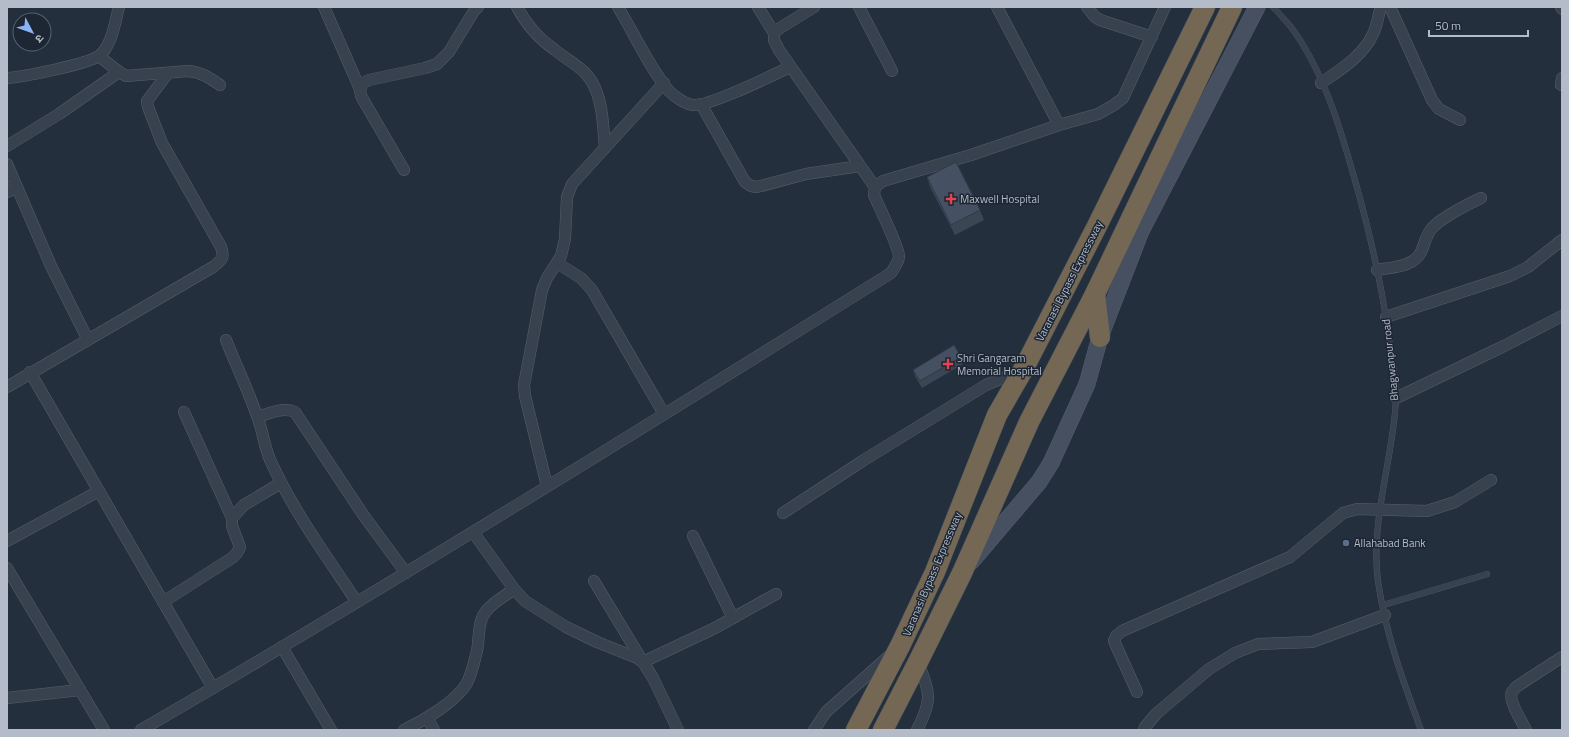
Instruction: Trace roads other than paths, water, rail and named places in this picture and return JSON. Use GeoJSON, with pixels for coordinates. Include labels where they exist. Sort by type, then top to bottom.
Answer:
{"type":"FeatureCollection","features":[{"type":"Feature","properties":{"kind":"highway","name":"Varanasi Bypass Expressway"},"geometry":{"type":"LineString","coordinates":[[856,730],[900,646],[935,572],[997,415],[1023,370],[1097,226],[1205,7]]}},
{"type":"Feature","properties":{"kind":"highway","name":"Varanasi Bypass Expressway"},"geometry":{"type":"LineString","coordinates":[[883,730],[962,573],[1028,422],[1095,294],[1232,7]]}},
{"type":"Feature","properties":{"kind":"highway"},"geometry":{"type":"LineString","coordinates":[[1095,294],[1100,337]]}},
{"type":"Feature","properties":{"kind":"street"},"geometry":{"type":"LineString","coordinates":[[7,78],[20,77],[48,71],[90,60],[99,56],[106,47],[119,7]]}},
{"type":"Feature","properties":{"kind":"street"},"geometry":{"type":"LineString","coordinates":[[324,7],[362,96],[404,170]]}},
{"type":"Feature","properties":{"kind":"street"},"geometry":{"type":"LineString","coordinates":[[360,89],[363,83],[369,80],[437,64],[449,52],[478,7]]}},
{"type":"Feature","properties":{"kind":"street"},"geometry":{"type":"LineString","coordinates":[[517,7],[523,18],[542,40],[574,64],[592,82],[600,104],[605,148]]}},
{"type":"Feature","properties":{"kind":"street"},"geometry":{"type":"LineString","coordinates":[[618,7],[652,65],[670,92],[679,99],[693,105],[708,102],[790,67]]}},
{"type":"Feature","properties":{"kind":"street"},"geometry":{"type":"LineString","coordinates":[[141,730],[406,573],[891,273],[899,256],[874,195],[875,187],[790,67],[774,40],[774,33],[758,7]]}},
{"type":"Feature","properties":{"kind":"street"},"geometry":{"type":"LineString","coordinates":[[774,33],[814,7]]}},
{"type":"Feature","properties":{"kind":"street"},"geometry":{"type":"LineString","coordinates":[[859,7],[892,71]]}},
{"type":"Feature","properties":{"kind":"street"},"geometry":{"type":"LineString","coordinates":[[997,7],[1059,125]]}},
{"type":"Feature","properties":{"kind":"street"},"geometry":{"type":"LineString","coordinates":[[1087,7],[1095,17],[1100,20],[1152,37]]}},
{"type":"Feature","properties":{"kind":"street"},"geometry":{"type":"LineString","coordinates":[[875,187],[883,181],[971,155],[1059,125],[1098,114],[1114,105],[1123,98],[1165,7]]}},
{"type":"Feature","properties":{"kind":"street"},"geometry":{"type":"LineString","coordinates":[[962,573],[1039,482],[1051,463],[1087,384],[1100,337],[1141,231],[1257,7]]}},
{"type":"Feature","properties":{"kind":"street"},"geometry":{"type":"LineString","coordinates":[[1321,83],[1345,66],[1365,46],[1374,32],[1381,7]]}},
{"type":"Feature","properties":{"kind":"street"},"geometry":{"type":"LineString","coordinates":[[1390,7],[1432,100],[1440,109],[1460,120]]}},
{"type":"Feature","properties":{"kind":"street"},"geometry":{"type":"LineString","coordinates":[[99,56],[126,76],[188,71],[206,75],[220,85]]}},
{"type":"Feature","properties":{"kind":"street"},"geometry":{"type":"LineString","coordinates":[[7,146],[59,114],[119,72]]}},
{"type":"Feature","properties":{"kind":"street"},"geometry":{"type":"LineString","coordinates":[[7,387],[30,372],[213,268],[222,260],[224,254],[221,247],[162,143],[152,120],[147,101],[168,73]]}},
{"type":"Feature","properties":{"kind":"street"},"geometry":{"type":"LineString","coordinates":[[547,486],[525,396],[524,385],[542,290],[547,278],[562,256],[565,239],[567,197],[572,184],[664,83]]}},
{"type":"Feature","properties":{"kind":"street"},"geometry":{"type":"LineString","coordinates":[[701,104],[736,167],[745,182],[750,186],[757,187],[806,174],[860,166]]}},
{"type":"Feature","properties":{"kind":"street"},"geometry":{"type":"LineString","coordinates":[[7,164],[12,190],[88,340]]}},
{"type":"Feature","properties":{"kind":"street"},"geometry":{"type":"LineString","coordinates":[[1377,270],[1398,266],[1412,261],[1421,253],[1427,236],[1433,226],[1481,198]]}},
{"type":"Feature","properties":{"kind":"street"},"geometry":{"type":"LineString","coordinates":[[1386,317],[1510,276],[1528,267],[1562,240]]}},
{"type":"Feature","properties":{"kind":"street"},"geometry":{"type":"LineString","coordinates":[[557,263],[580,278],[592,290],[664,414]]}},
{"type":"Feature","properties":{"kind":"street"},"geometry":{"type":"LineString","coordinates":[[1396,398],[1504,346],[1562,316]]}},
{"type":"Feature","properties":{"kind":"street"},"geometry":{"type":"LineString","coordinates":[[226,340],[258,417],[264,444],[270,461],[303,522],[357,602]]}},
{"type":"Feature","properties":{"kind":"street"},"geometry":{"type":"LineString","coordinates":[[783,513],[864,460],[986,385],[1023,370]]}},
{"type":"Feature","properties":{"kind":"street"},"geometry":{"type":"LineString","coordinates":[[30,372],[213,688]]}},
{"type":"Feature","properties":{"kind":"street"},"geometry":{"type":"LineString","coordinates":[[258,417],[281,410],[295,412],[364,516],[406,573]]}},
{"type":"Feature","properties":{"kind":"street"},"geometry":{"type":"LineString","coordinates":[[163,602],[232,558],[240,547],[232,526],[232,518],[184,412]]}},
{"type":"Feature","properties":{"kind":"street"},"geometry":{"type":"LineString","coordinates":[[1138,692],[1114,641],[1116,636],[1122,632],[1290,557],[1343,513],[1357,508],[1427,511],[1441,508],[1455,502],[1491,480]]}},
{"type":"Feature","properties":{"kind":"street"},"geometry":{"type":"LineString","coordinates":[[232,518],[244,505],[281,483]]}},
{"type":"Feature","properties":{"kind":"street"},"geometry":{"type":"LineString","coordinates":[[7,541],[99,491]]}},
{"type":"Feature","properties":{"kind":"street"},"geometry":{"type":"LineString","coordinates":[[473,532],[514,589],[525,601],[566,627],[643,662]]}},
{"type":"Feature","properties":{"kind":"street"},"geometry":{"type":"LineString","coordinates":[[693,536],[733,618]]}},
{"type":"Feature","properties":{"kind":"street"},"geometry":{"type":"LineString","coordinates":[[7,568],[104,730]]}},
{"type":"Feature","properties":{"kind":"street"},"geometry":{"type":"LineString","coordinates":[[594,581],[653,678],[678,730]]}},
{"type":"Feature","properties":{"kind":"street"},"geometry":{"type":"LineString","coordinates":[[404,730],[416,727],[457,696],[465,685],[473,669],[482,618],[495,603],[514,589]]}},
{"type":"Feature","properties":{"kind":"street"},"geometry":{"type":"LineString","coordinates":[[643,662],[733,618],[776,594]]}},
{"type":"Feature","properties":{"kind":"street"},"geometry":{"type":"LineString","coordinates":[[1144,730],[1156,714],[1203,674],[1235,653],[1258,644],[1312,642],[1384,610]]}},
{"type":"Feature","properties":{"kind":"street"},"geometry":{"type":"LineString","coordinates":[[814,730],[826,712],[900,646]]}},
{"type":"Feature","properties":{"kind":"street"},"geometry":{"type":"LineString","coordinates":[[282,647],[331,730]]}},
{"type":"Feature","properties":{"kind":"street"},"geometry":{"type":"LineString","coordinates":[[1526,730],[1511,698],[1512,692],[1516,687],[1562,657]]}},
{"type":"Feature","properties":{"kind":"street"},"geometry":{"type":"LineString","coordinates":[[917,730],[926,713],[929,701],[928,687],[918,662]]}},
{"type":"Feature","properties":{"kind":"street"},"geometry":{"type":"LineString","coordinates":[[7,698],[80,690]]}},
{"type":"Feature","properties":{"kind":"street"},"geometry":{"type":"LineString","coordinates":[[427,718],[434,730]]}},
{"type":"Feature","properties":{"kind":"lane","name":"Bhagwanpur road"},"geometry":{"type":"LineString","coordinates":[[1273,7],[1290,26],[1305,48],[1321,83],[1346,146],[1377,270],[1386,317],[1396,398],[1388,467],[1380,510],[1376,553],[1378,580],[1398,667],[1421,730]]}},
{"type":"Feature","properties":{"kind":"lane"},"geometry":{"type":"LineString","coordinates":[[1384,610],[1487,574]]}},
{"type":"Feature","properties":{"kind":"place","name":"Maxwell Hospital"},"geometry":{"type":"Point","coordinates":[951,199]}},
{"type":"Feature","properties":{"kind":"place","name":"Shri Gangaram Memorial Hospital"},"geometry":{"type":"Point","coordinates":[948,364]}},
{"type":"Feature","properties":{"kind":"place","name":"Allahabad Bank"},"geometry":{"type":"Point","coordinates":[1346,543]}}]}
